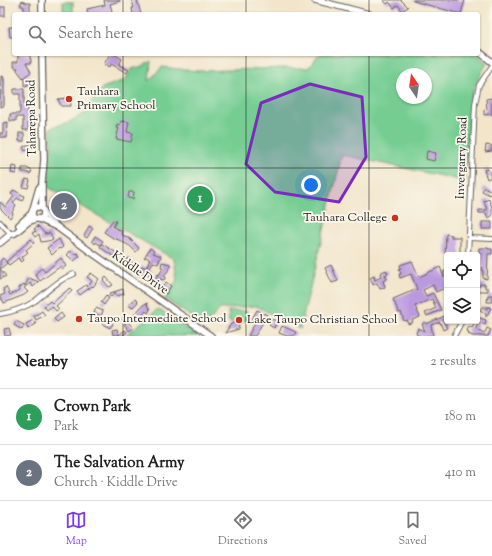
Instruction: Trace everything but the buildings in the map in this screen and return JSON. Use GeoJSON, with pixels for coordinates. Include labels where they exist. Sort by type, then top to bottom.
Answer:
{"type":"FeatureCollection","features":[{"type":"Feature","properties":{"kind":"street"},"geometry":{"type":"LineString","coordinates":[[42,0],[42,12]]}},
{"type":"Feature","properties":{"kind":"street"},"geometry":{"type":"LineString","coordinates":[[315,0],[361,12]]}},
{"type":"Feature","properties":{"kind":"street"},"geometry":{"type":"LineString","coordinates":[[480,53],[492,62]]}},
{"type":"Feature","properties":{"kind":"street","name":"Taharepa Road"},"geometry":{"type":"LineString","coordinates":[[42,56],[44,160],[42,182],[43,211]]}},
{"type":"Feature","properties":{"kind":"street","name":"Invergarry Road"},"geometry":{"type":"LineString","coordinates":[[468,252],[475,104],[480,85],[492,66]]}},
{"type":"Feature","properties":{"kind":"street","name":"Taharepa Road"},"geometry":{"type":"LineString","coordinates":[[33,211],[42,182]]}},
{"type":"Feature","properties":{"kind":"street"},"geometry":{"type":"LineString","coordinates":[[0,243],[28,222],[43,217],[43,211],[36,207],[12,230],[11,234]]}},
{"type":"Feature","properties":{"kind":"street"},"geometry":{"type":"LineString","coordinates":[[33,211],[37,219]]}},
{"type":"Feature","properties":{"kind":"street","name":"Kiddle Drive"},"geometry":{"type":"LineString","coordinates":[[43,211],[57,227]]}},
{"type":"Feature","properties":{"kind":"street","name":"Kiddle Drive"},"geometry":{"type":"LineString","coordinates":[[37,219],[57,227],[211,336]]}},
{"type":"Feature","properties":{"kind":"street"},"geometry":{"type":"LineString","coordinates":[[0,222],[11,234]]}},
{"type":"Feature","properties":{"kind":"street"},"geometry":{"type":"LineString","coordinates":[[469,238],[492,239]]}},
{"type":"Feature","properties":{"kind":"street"},"geometry":{"type":"LineString","coordinates":[[0,314],[16,311],[25,307],[65,277],[74,274]]}},
{"type":"Feature","properties":{"kind":"street"},"geometry":{"type":"LineString","coordinates":[[455,336],[461,324]]}},
{"type":"Feature","properties":{"kind":"highlighted area"},"geometry":{"type":"Polygon","coordinates":[[[310,84],[362,97],[366,157],[339,202],[275,192],[246,164],[261,103],[310,84]]]}},
{"type":"Feature","properties":{"kind":"green space"},"geometry":{"type":"Polygon","coordinates":[[[63,2],[73,2],[73,12],[63,12],[63,2]]]}},
{"type":"Feature","properties":{"kind":"green space"},"geometry":{"type":"Polygon","coordinates":[[[318,56],[478,56],[487,63],[475,85],[471,97],[465,181],[342,155],[300,329],[256,306],[220,309],[205,326],[165,299],[177,280],[174,259],[48,187],[48,152],[52,149],[50,141],[50,128],[69,122],[87,112],[92,101],[102,88],[125,80],[132,69],[143,66],[151,61],[149,81],[162,67],[198,71],[308,68],[318,56]]]}},
{"type":"Feature","properties":{"kind":"green space"},"geometry":{"type":"Polygon","coordinates":[[[158,309],[198,336],[125,336],[158,309]]]}},
{"type":"Feature","properties":{"kind":"green space"},"geometry":{"type":"Polygon","coordinates":[[[228,311],[247,311],[247,321],[229,322],[228,311]]]}},
{"type":"Feature","properties":{"kind":"place","name":"Tauhara Primary School"},"geometry":{"type":"Point","coordinates":[69,99]}},
{"type":"Feature","properties":{"kind":"place","name":"Crown Park"},"geometry":{"type":"Point","coordinates":[200,199]}},
{"type":"Feature","properties":{"kind":"place","name":"The Salvation Army"},"geometry":{"type":"Point","coordinates":[64,206]}},
{"type":"Feature","properties":{"kind":"place","name":"Tauhara College"},"geometry":{"type":"Point","coordinates":[395,218]}},
{"type":"Feature","properties":{"kind":"place","name":"Taupo Intermediate School"},"geometry":{"type":"Point","coordinates":[79,319]}},
{"type":"Feature","properties":{"kind":"place","name":"Lake Taupo Christian School"},"geometry":{"type":"Point","coordinates":[239,320]}}]}
